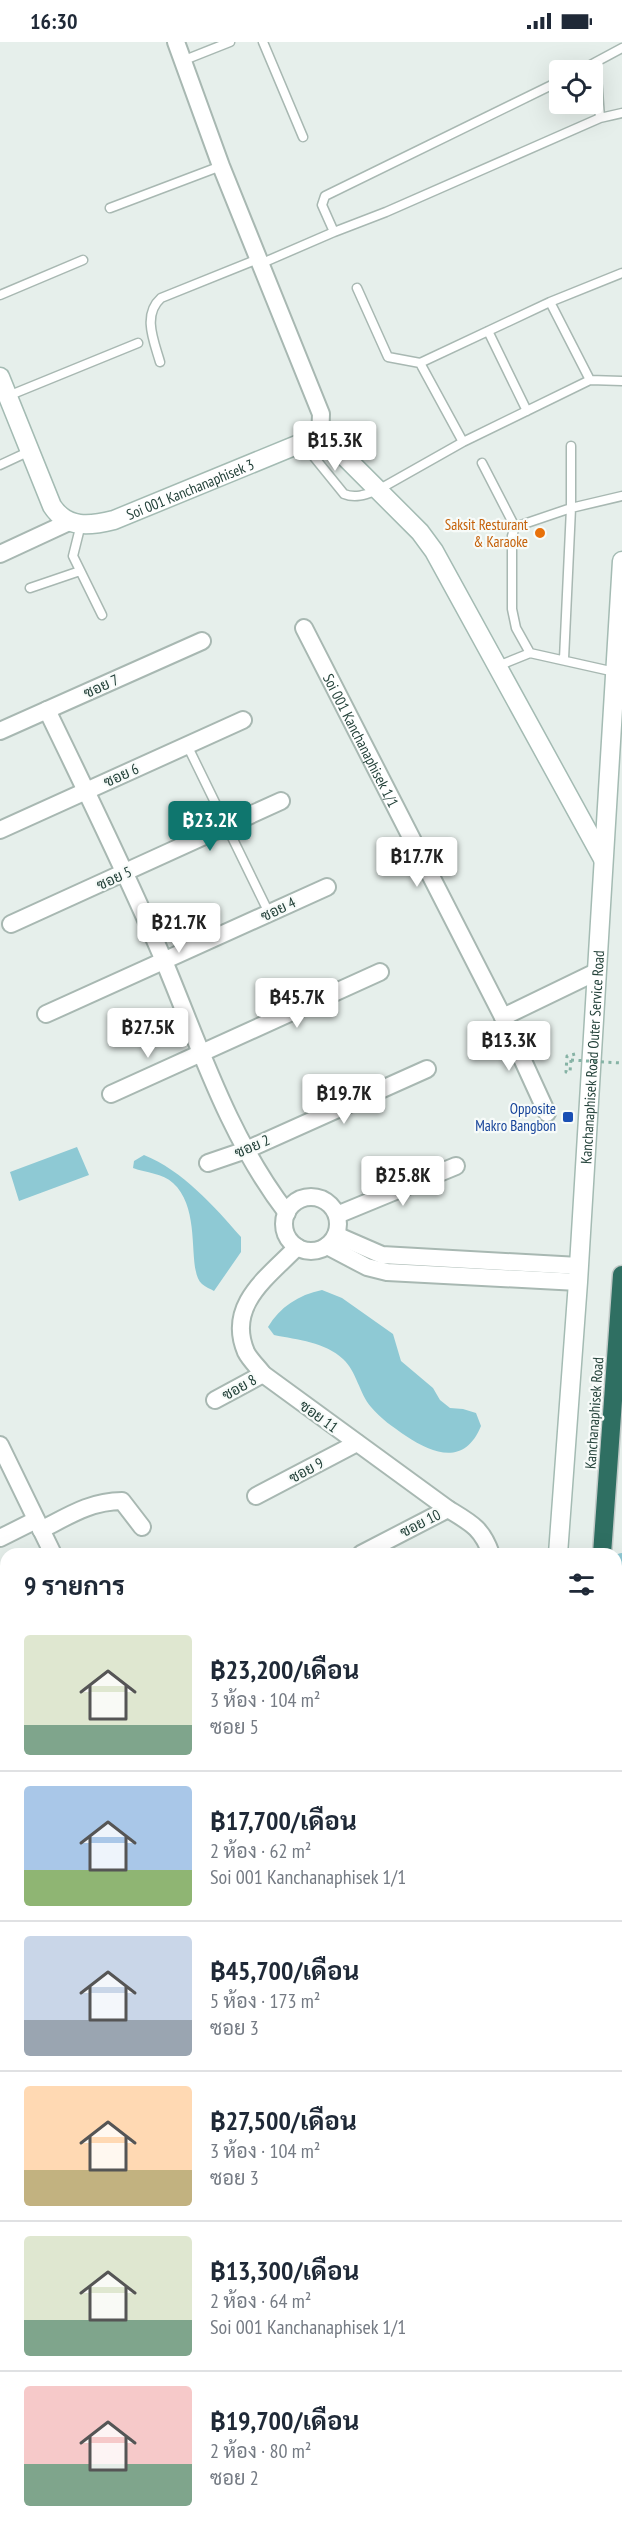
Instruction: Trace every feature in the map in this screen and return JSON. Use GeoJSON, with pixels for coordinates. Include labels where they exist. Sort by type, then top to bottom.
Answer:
{"type":"FeatureCollection","features":[{"type":"Feature","properties":{"kind":"highway","name":"Kanchanaphisek Road"},"geometry":{"type":"LineString","coordinates":[[602,1548],[622,1275]]}},
{"type":"Feature","properties":{"kind":"main road"},"geometry":{"type":"LineString","coordinates":[[0,377],[52,506],[58,514],[75,523]]}},
{"type":"Feature","properties":{"kind":"main road","name":"Soi 001 Kanchanaphisek 3"},"geometry":{"type":"LineString","coordinates":[[75,523],[89,526],[114,520],[304,442],[317,448]]}},
{"type":"Feature","properties":{"kind":"main road"},"geometry":{"type":"LineString","coordinates":[[317,448],[336,448],[420,532],[434,552],[603,859]]}},
{"type":"Feature","properties":{"kind":"main road","name":"Kanchanaphisek Road Outer Service Road"},"geometry":{"type":"LineString","coordinates":[[558,1548],[579,1274],[622,561]]}},
{"type":"Feature","properties":{"kind":"street"},"geometry":{"type":"LineString","coordinates":[[176,42],[221,166],[321,414],[317,448]]}},
{"type":"Feature","properties":{"kind":"street"},"geometry":{"type":"LineString","coordinates":[[0,554],[75,523]]}},
{"type":"Feature","properties":{"kind":"street","name":"Soi 001 Kanchanaphisek 1/1"},"geometry":{"type":"LineString","coordinates":[[304,628],[502,1017],[547,1113]]}},
{"type":"Feature","properties":{"kind":"street","name":"ซอย 7"},"geometry":{"type":"LineString","coordinates":[[0,730],[202,641]]}},
{"type":"Feature","properties":{"kind":"street"},"geometry":{"type":"LineString","coordinates":[[47,710],[125,874],[164,962],[200,1055],[265,1185],[287,1213]]}},
{"type":"Feature","properties":{"kind":"street","name":"ซอย 6"},"geometry":{"type":"LineString","coordinates":[[0,830],[243,720]]}},
{"type":"Feature","properties":{"kind":"street","name":"ซอย 5"},"geometry":{"type":"LineString","coordinates":[[11,924],[281,801]]}},
{"type":"Feature","properties":{"kind":"street","name":"ซอย 4"},"geometry":{"type":"LineString","coordinates":[[46,1014],[327,887]]}},
{"type":"Feature","properties":{"kind":"street"},"geometry":{"type":"LineString","coordinates":[[111,1094],[380,972]]}},
{"type":"Feature","properties":{"kind":"street"},"geometry":{"type":"LineString","coordinates":[[502,1017],[596,972]]}},
{"type":"Feature","properties":{"kind":"street","name":"ซอย 2"},"geometry":{"type":"LineString","coordinates":[[208,1162],[246,1149],[427,1069]]}},
{"type":"Feature","properties":{"kind":"street"},"geometry":{"type":"LineString","coordinates":[[337,1215],[456,1166]]}},
{"type":"Feature","properties":{"kind":"street"},"geometry":{"type":"LineString","coordinates":[[317,1198],[333,1208],[337,1215],[338,1229],[332,1241],[312,1251],[297,1247],[286,1236],[284,1220],[287,1213],[299,1200],[317,1198]]}},
{"type":"Feature","properties":{"kind":"street"},"geometry":{"type":"LineString","coordinates":[[332,1241],[367,1267],[387,1272],[579,1274]]}},
{"type":"Feature","properties":{"kind":"street","name":"ซอย 11"},"geometry":{"type":"LineString","coordinates":[[297,1247],[249,1297],[241,1315],[241,1334],[247,1353],[263,1374],[448,1509],[474,1524],[485,1536],[489,1548]]}},
{"type":"Feature","properties":{"kind":"street","name":"ซอย 8"},"geometry":{"type":"LineString","coordinates":[[215,1400],[263,1374]]}},
{"type":"Feature","properties":{"kind":"street","name":"ซอย 9"},"geometry":{"type":"LineString","coordinates":[[256,1496],[357,1443]]}},
{"type":"Feature","properties":{"kind":"street"},"geometry":{"type":"LineString","coordinates":[[0,1445],[50,1548]]}},
{"type":"Feature","properties":{"kind":"street"},"geometry":{"type":"LineString","coordinates":[[0,1538],[107,1501],[122,1501],[142,1527]]}},
{"type":"Feature","properties":{"kind":"street","name":"ซอย 10"},"geometry":{"type":"LineString","coordinates":[[373,1548],[448,1509]]}},
{"type":"Feature","properties":{"kind":"lane"},"geometry":{"type":"LineString","coordinates":[[182,62],[230,42]]}},
{"type":"Feature","properties":{"kind":"lane"},"geometry":{"type":"LineString","coordinates":[[263,42],[303,137]]}},
{"type":"Feature","properties":{"kind":"lane"},"geometry":{"type":"LineString","coordinates":[[601,60],[622,48]]}},
{"type":"Feature","properties":{"kind":"lane"},"geometry":{"type":"LineString","coordinates":[[334,232],[322,205],[325,196],[549,86]]}},
{"type":"Feature","properties":{"kind":"lane"},"geometry":{"type":"LineString","coordinates":[[160,362],[151,331],[151,315],[154,304],[161,298],[386,212],[600,118],[622,113]]}},
{"type":"Feature","properties":{"kind":"lane"},"geometry":{"type":"LineString","coordinates":[[600,114],[600,118]]}},
{"type":"Feature","properties":{"kind":"lane"},"geometry":{"type":"LineString","coordinates":[[110,208],[221,166]]}},
{"type":"Feature","properties":{"kind":"lane"},"geometry":{"type":"LineString","coordinates":[[0,295],[84,260]]}},
{"type":"Feature","properties":{"kind":"lane"},"geometry":{"type":"LineString","coordinates":[[357,288],[388,357],[420,363],[550,302],[622,273]]}},
{"type":"Feature","properties":{"kind":"lane"},"geometry":{"type":"LineString","coordinates":[[550,302],[590,380]]}},
{"type":"Feature","properties":{"kind":"lane"},"geometry":{"type":"LineString","coordinates":[[488,331],[527,411]]}},
{"type":"Feature","properties":{"kind":"lane"},"geometry":{"type":"LineString","coordinates":[[8,396],[138,344]]}},
{"type":"Feature","properties":{"kind":"lane"},"geometry":{"type":"LineString","coordinates":[[420,363],[464,442]]}},
{"type":"Feature","properties":{"kind":"lane"},"geometry":{"type":"LineString","coordinates":[[317,448],[344,494],[351,497],[378,490],[464,442],[590,380],[622,381]]}},
{"type":"Feature","properties":{"kind":"lane"},"geometry":{"type":"LineString","coordinates":[[564,659],[571,508],[571,446]]}},
{"type":"Feature","properties":{"kind":"lane"},"geometry":{"type":"LineString","coordinates":[[0,465],[30,451]]}},
{"type":"Feature","properties":{"kind":"lane"},"geometry":{"type":"LineString","coordinates":[[482,463],[515,526],[512,536],[512,609],[516,628],[530,654]]}},
{"type":"Feature","properties":{"kind":"lane"},"geometry":{"type":"LineString","coordinates":[[515,526],[571,508],[622,496]]}},
{"type":"Feature","properties":{"kind":"lane"},"geometry":{"type":"LineString","coordinates":[[75,523],[73,551],[75,561],[102,615]]}},
{"type":"Feature","properties":{"kind":"lane"},"geometry":{"type":"LineString","coordinates":[[30,588],[80,571]]}},
{"type":"Feature","properties":{"kind":"lane"},"geometry":{"type":"LineString","coordinates":[[497,666],[530,654],[564,659],[615,672]]}},
{"type":"Feature","properties":{"kind":"lane"},"geometry":{"type":"LineString","coordinates":[[187,745],[269,913]]}},
{"type":"Feature","properties":{"kind":"path"},"geometry":{"type":"LineString","coordinates":[[567,1056],[566,1072],[570,1072],[571,1060],[622,1063]]}},
{"type":"Feature","properties":{"kind":"water"},"geometry":{"type":"Polygon","coordinates":[[[77,1147],[89,1175],[19,1201],[10,1172],[77,1147]]]}},
{"type":"Feature","properties":{"kind":"water"},"geometry":{"type":"Polygon","coordinates":[[[144,1155],[185,1180],[241,1237],[241,1252],[214,1291],[203,1285],[197,1277],[191,1223],[182,1195],[173,1183],[164,1177],[133,1168],[134,1161],[144,1155]]]}},
{"type":"Feature","properties":{"kind":"water"},"geometry":{"type":"Polygon","coordinates":[[[322,1290],[342,1298],[393,1334],[401,1361],[433,1388],[440,1400],[450,1408],[476,1413],[481,1426],[467,1447],[448,1453],[417,1443],[375,1411],[367,1401],[348,1364],[336,1353],[311,1342],[274,1335],[268,1327],[278,1313],[305,1295],[322,1290]]]}},
{"type":"Feature","properties":{"kind":"place","name":"Saksit Resturant & Karaoke"},"geometry":{"type":"Point","coordinates":[540,533]}},
{"type":"Feature","properties":{"kind":"place","name":"Opposite Makro Bangbon"},"geometry":{"type":"Point","coordinates":[568,1117]}}]}
